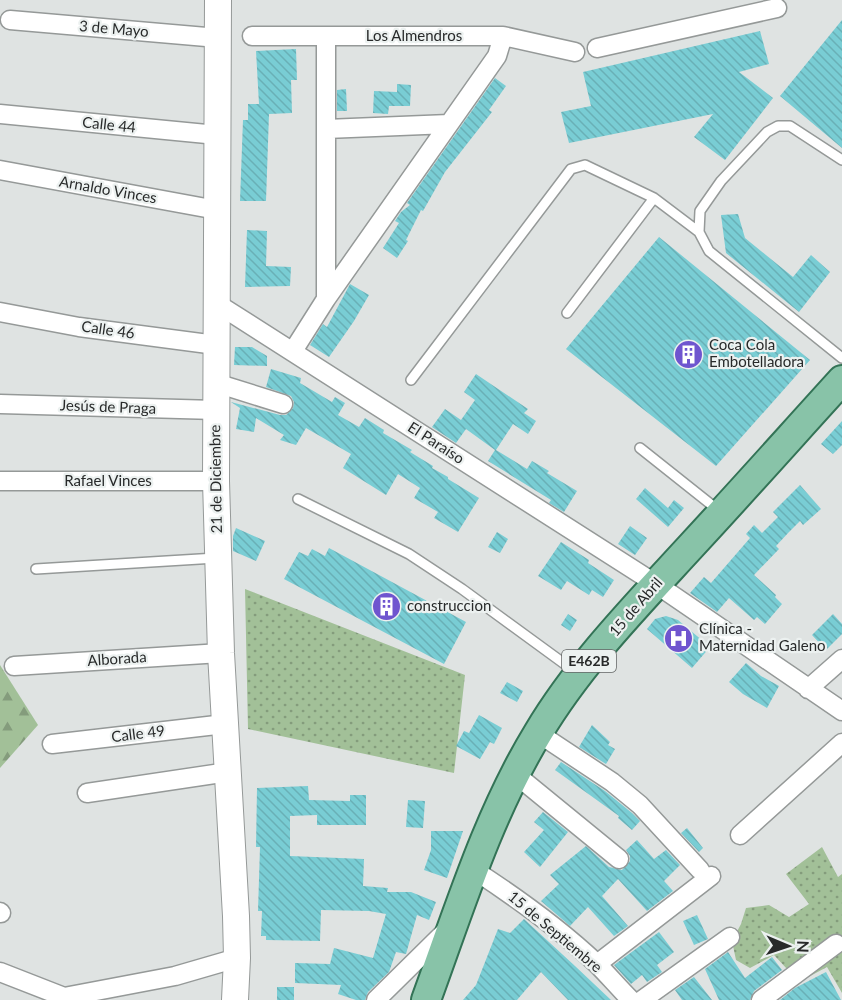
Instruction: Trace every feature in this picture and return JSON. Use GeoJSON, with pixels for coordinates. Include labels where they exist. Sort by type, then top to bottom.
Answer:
{"type":"FeatureCollection","features":[{"type":"Feature","properties":{"kind":"main road","name":"15 de Abril"},"geometry":{"type":"LineString","coordinates":[[426,1000],[474,870],[515,774],[538,733],[579,674],[656,584],[842,380]]}},
{"type":"Feature","properties":{"kind":"street","name":"21 de Diciembre"},"geometry":{"type":"LineString","coordinates":[[218,0],[216,481],[221,653],[237,958],[235,1000]]}},
{"type":"Feature","properties":{"kind":"street"},"geometry":{"type":"LineString","coordinates":[[597,48],[778,3]]}},
{"type":"Feature","properties":{"kind":"street","name":"3 de Mayo"},"geometry":{"type":"LineString","coordinates":[[10,20],[218,38]]}},
{"type":"Feature","properties":{"kind":"street","name":"Los Almendros"},"geometry":{"type":"LineString","coordinates":[[252,36],[503,36],[575,52]]}},
{"type":"Feature","properties":{"kind":"street"},"geometry":{"type":"LineString","coordinates":[[326,36],[326,298]]}},
{"type":"Feature","properties":{"kind":"street"},"geometry":{"type":"LineString","coordinates":[[293,351],[326,298],[497,56],[503,36]]}},
{"type":"Feature","properties":{"kind":"street","name":"Calle 44"},"geometry":{"type":"LineString","coordinates":[[0,114],[217,135]]}},
{"type":"Feature","properties":{"kind":"street"},"geometry":{"type":"LineString","coordinates":[[326,129],[449,124]]}},
{"type":"Feature","properties":{"kind":"street","name":"Arnaldo Vinces"},"geometry":{"type":"LineString","coordinates":[[0,170],[217,210]]}},
{"type":"Feature","properties":{"kind":"street","name":"El Paraíso"},"geometry":{"type":"LineString","coordinates":[[216,303],[656,584],[842,711]]}},
{"type":"Feature","properties":{"kind":"street","name":"Calle 46"},"geometry":{"type":"LineString","coordinates":[[0,312],[79,327],[216,345]]}},
{"type":"Feature","properties":{"kind":"street"},"geometry":{"type":"LineString","coordinates":[[216,383],[284,404]]}},
{"type":"Feature","properties":{"kind":"street","name":"Jesús de Praga"},"geometry":{"type":"LineString","coordinates":[[0,404],[216,411]]}},
{"type":"Feature","properties":{"kind":"street","name":"Rafael Vinces"},"geometry":{"type":"LineString","coordinates":[[0,481],[216,481]]}},
{"type":"Feature","properties":{"kind":"street","name":"Alborada"},"geometry":{"type":"LineString","coordinates":[[14,666],[221,653]]}},
{"type":"Feature","properties":{"kind":"street"},"geometry":{"type":"LineString","coordinates":[[808,689],[842,659]]}},
{"type":"Feature","properties":{"kind":"street","name":"Calle 49"},"geometry":{"type":"LineString","coordinates":[[52,744],[225,724]]}},
{"type":"Feature","properties":{"kind":"street"},"geometry":{"type":"LineString","coordinates":[[538,733],[612,782],[640,806],[706,873],[597,964]]}},
{"type":"Feature","properties":{"kind":"street"},"geometry":{"type":"LineString","coordinates":[[740,835],[842,743]]}},
{"type":"Feature","properties":{"kind":"street"},"geometry":{"type":"LineString","coordinates":[[87,794],[228,772]]}},
{"type":"Feature","properties":{"kind":"street"},"geometry":{"type":"LineString","coordinates":[[515,774],[619,859]]}},
{"type":"Feature","properties":{"kind":"street","name":"15 de Septiembre"},"geometry":{"type":"LineString","coordinates":[[474,870],[517,898],[597,964],[631,1000]]}},
{"type":"Feature","properties":{"kind":"street"},"geometry":{"type":"LineString","coordinates":[[376,1000],[453,924]]}},
{"type":"Feature","properties":{"kind":"street"},"geometry":{"type":"LineString","coordinates":[[642,1000],[730,937]]}},
{"type":"Feature","properties":{"kind":"street"},"geometry":{"type":"LineString","coordinates":[[761,1000],[836,944]]}},
{"type":"Feature","properties":{"kind":"street"},"geometry":{"type":"LineString","coordinates":[[3,974],[64,997],[176,976],[237,958]]}},
{"type":"Feature","properties":{"kind":"lane"},"geometry":{"type":"LineString","coordinates":[[699,232],[700,211],[721,181],[767,132],[778,126],[790,126],[842,160]]}},
{"type":"Feature","properties":{"kind":"lane"},"geometry":{"type":"LineString","coordinates":[[411,380],[572,169],[585,165],[654,198],[699,232],[709,251],[842,358]]}},
{"type":"Feature","properties":{"kind":"lane"},"geometry":{"type":"LineString","coordinates":[[567,313],[654,198]]}},
{"type":"Feature","properties":{"kind":"lane"},"geometry":{"type":"LineString","coordinates":[[640,448],[722,513]]}},
{"type":"Feature","properties":{"kind":"lane"},"geometry":{"type":"LineString","coordinates":[[298,499],[409,554],[579,674]]}},
{"type":"Feature","properties":{"kind":"lane"},"geometry":{"type":"LineString","coordinates":[[36,569],[218,558]]}},
{"type":"Feature","properties":{"kind":"green space"},"geometry":{"type":"Polygon","coordinates":[[[245,589],[465,675],[454,773],[248,729],[245,589]]]}},
{"type":"Feature","properties":{"kind":"green space"},"geometry":{"type":"Polygon","coordinates":[[[0,665],[38,725],[0,768],[0,665]]]}},
{"type":"Feature","properties":{"kind":"green space"},"geometry":{"type":"Polygon","coordinates":[[[822,847],[838,877],[842,874],[842,993],[827,967],[799,982],[774,955],[750,968],[736,960],[732,941],[746,908],[769,905],[789,917],[809,904],[786,874],[822,847]]]}},
{"type":"Feature","properties":{"kind":"building"},"geometry":{"type":"Polygon","coordinates":[[[842,20],[842,148],[780,96],[842,20]]]}},
{"type":"Feature","properties":{"kind":"building"},"geometry":{"type":"Polygon","coordinates":[[[760,31],[769,64],[739,72],[773,98],[725,160],[694,137],[713,114],[569,143],[561,112],[591,106],[583,72],[760,31]]]}},
{"type":"Feature","properties":{"kind":"building"},"geometry":{"type":"Polygon","coordinates":[[[296,49],[297,80],[291,80],[292,113],[269,114],[266,201],[240,201],[243,120],[248,120],[248,104],[259,104],[256,51],[296,49]]]}},
{"type":"Feature","properties":{"kind":"building"},"geometry":{"type":"Polygon","coordinates":[[[495,78],[506,86],[489,110],[492,112],[445,172],[423,211],[421,210],[406,240],[408,241],[397,258],[383,248],[399,223],[395,221],[410,205],[407,203],[495,78]]]}},
{"type":"Feature","properties":{"kind":"building"},"geometry":{"type":"Polygon","coordinates":[[[397,84],[411,85],[410,106],[389,106],[388,114],[373,113],[374,91],[397,92],[397,84]]]}},
{"type":"Feature","properties":{"kind":"building"},"geometry":{"type":"Polygon","coordinates":[[[346,89],[347,111],[337,111],[337,90],[346,89]]]}},
{"type":"Feature","properties":{"kind":"building"},"geometry":{"type":"Polygon","coordinates":[[[738,214],[745,238],[793,277],[811,255],[830,272],[799,312],[726,253],[721,215],[738,214]]]}},
{"type":"Feature","properties":{"kind":"building"},"geometry":{"type":"Polygon","coordinates":[[[247,230],[267,231],[266,266],[291,267],[290,286],[245,287],[247,230]]]}},
{"type":"Feature","properties":{"kind":"building","name":"Coca Cola Embotelladora"},"geometry":{"type":"Polygon","coordinates":[[[659,237],[810,360],[716,466],[566,349],[659,237]]]}},
{"type":"Feature","properties":{"kind":"building"},"geometry":{"type":"Polygon","coordinates":[[[350,284],[369,295],[329,357],[310,345],[323,324],[327,327],[350,284]]]}},
{"type":"Feature","properties":{"kind":"building"},"geometry":{"type":"Polygon","coordinates":[[[235,347],[252,347],[267,356],[267,366],[234,365],[235,347]]]}},
{"type":"Feature","properties":{"kind":"building"},"geometry":{"type":"Polygon","coordinates":[[[271,369],[301,378],[300,383],[332,402],[335,397],[345,403],[338,415],[359,427],[365,418],[384,430],[383,433],[412,450],[410,452],[433,466],[432,468],[479,498],[458,532],[434,518],[438,512],[414,498],[420,488],[398,474],[386,495],[343,468],[351,454],[306,428],[296,445],[280,440],[284,435],[256,418],[254,432],[236,429],[240,408],[231,402],[280,415],[286,415],[293,408],[294,402],[291,396],[266,387],[271,369]]]}},
{"type":"Feature","properties":{"kind":"building"},"geometry":{"type":"Polygon","coordinates":[[[476,374],[528,409],[524,413],[536,421],[528,434],[513,424],[496,450],[527,469],[532,461],[577,491],[564,512],[549,503],[551,500],[488,461],[495,450],[466,429],[456,443],[432,427],[445,409],[461,420],[475,400],[464,392],[476,374]]]}},
{"type":"Feature","properties":{"kind":"building"},"geometry":{"type":"Polygon","coordinates":[[[842,421],[842,445],[833,454],[821,444],[842,421]]]}},
{"type":"Feature","properties":{"kind":"building"},"geometry":{"type":"Polygon","coordinates":[[[800,485],[821,509],[803,525],[800,521],[776,546],[779,549],[754,575],[776,595],[775,597],[782,604],[765,624],[757,617],[754,620],[729,598],[717,612],[690,593],[704,577],[711,583],[750,538],[746,534],[754,525],[762,533],[778,517],[773,512],[800,485]]]}},
{"type":"Feature","properties":{"kind":"building"},"geometry":{"type":"Polygon","coordinates":[[[645,488],[668,508],[674,500],[684,508],[668,527],[636,499],[645,488]]]}},
{"type":"Feature","properties":{"kind":"building"},"geometry":{"type":"Polygon","coordinates":[[[630,526],[647,538],[635,555],[618,544],[630,526]]]}},
{"type":"Feature","properties":{"kind":"building"},"geometry":{"type":"Polygon","coordinates":[[[236,528],[265,541],[256,561],[233,551],[233,536],[236,528]]]}},
{"type":"Feature","properties":{"kind":"building"},"geometry":{"type":"Polygon","coordinates":[[[497,532],[508,539],[500,553],[488,547],[497,532]]]}},
{"type":"Feature","properties":{"kind":"building"},"geometry":{"type":"Polygon","coordinates":[[[561,542],[614,580],[603,597],[592,590],[589,595],[567,581],[561,590],[538,576],[561,542]]]}},
{"type":"Feature","properties":{"kind":"building","name":"construccion"},"geometry":{"type":"Polygon","coordinates":[[[329,548],[466,622],[444,664],[284,579],[299,552],[308,556],[312,549],[325,556],[329,548]]]}},
{"type":"Feature","properties":{"kind":"building"},"geometry":{"type":"Polygon","coordinates":[[[568,614],[577,620],[570,631],[561,625],[568,614]]]}},
{"type":"Feature","properties":{"kind":"building"},"geometry":{"type":"Polygon","coordinates":[[[833,614],[842,624],[842,634],[826,650],[812,635],[833,614]]]}},
{"type":"Feature","properties":{"kind":"building","name":"Clínica - Maternidad Galeno"},"geometry":{"type":"Polygon","coordinates":[[[666,616],[678,620],[710,647],[692,668],[647,629],[655,619],[666,616]]]}},
{"type":"Feature","properties":{"kind":"building"},"geometry":{"type":"Polygon","coordinates":[[[746,663],[761,676],[779,686],[767,708],[743,694],[729,682],[746,663]]]}},
{"type":"Feature","properties":{"kind":"building"},"geometry":{"type":"Polygon","coordinates":[[[507,682],[523,691],[517,702],[500,693],[507,682]]]}},
{"type":"Feature","properties":{"kind":"building"},"geometry":{"type":"Polygon","coordinates":[[[479,715],[502,728],[494,744],[490,742],[480,759],[456,746],[464,731],[469,733],[479,715]]]}},
{"type":"Feature","properties":{"kind":"building"},"geometry":{"type":"Polygon","coordinates":[[[592,725],[610,742],[608,745],[615,749],[606,764],[579,747],[592,725]]]}},
{"type":"Feature","properties":{"kind":"building"},"geometry":{"type":"Polygon","coordinates":[[[561,762],[605,791],[640,821],[632,830],[618,818],[619,816],[555,770],[561,762]]]}},
{"type":"Feature","properties":{"kind":"building"},"geometry":{"type":"Polygon","coordinates":[[[308,786],[309,800],[350,801],[350,795],[366,795],[366,825],[317,825],[317,815],[290,816],[290,856],[364,859],[363,886],[388,888],[387,892],[411,892],[436,902],[429,920],[417,915],[406,954],[396,952],[389,972],[368,992],[365,1000],[356,1000],[338,994],[341,985],[295,983],[295,963],[330,964],[334,948],[373,958],[386,914],[369,911],[321,910],[320,941],[266,940],[266,936],[261,936],[262,911],[258,911],[260,847],[256,847],[257,788],[308,786]]]}},
{"type":"Feature","properties":{"kind":"building"},"geometry":{"type":"Polygon","coordinates":[[[408,800],[425,801],[423,828],[406,827],[408,800]]]}},
{"type":"Feature","properties":{"kind":"building"},"geometry":{"type":"Polygon","coordinates":[[[543,812],[568,832],[540,867],[524,852],[544,830],[534,822],[543,812]]]}},
{"type":"Feature","properties":{"kind":"building"},"geometry":{"type":"Polygon","coordinates":[[[687,828],[703,848],[699,852],[681,833],[687,828]]]}},
{"type":"Feature","properties":{"kind":"building"},"geometry":{"type":"Polygon","coordinates":[[[431,831],[463,831],[447,878],[424,870],[431,850],[431,831]]]}},
{"type":"Feature","properties":{"kind":"building"},"geometry":{"type":"Polygon","coordinates":[[[637,840],[654,859],[666,850],[680,865],[664,881],[673,891],[647,911],[618,879],[602,896],[628,926],[614,936],[588,907],[570,926],[541,901],[559,884],[550,875],[586,846],[609,867],[622,870],[630,861],[626,850],[637,840]]]}},
{"type":"Feature","properties":{"kind":"building"},"geometry":{"type":"Polygon","coordinates":[[[697,915],[708,939],[694,945],[683,921],[697,915]]]}},
{"type":"Feature","properties":{"kind":"building"},"geometry":{"type":"Polygon","coordinates":[[[524,919],[611,1000],[568,1000],[541,972],[517,1000],[463,1000],[476,985],[498,929],[510,933],[524,919]]]}},
{"type":"Feature","properties":{"kind":"building"},"geometry":{"type":"Polygon","coordinates":[[[659,932],[674,952],[657,965],[662,972],[647,982],[642,975],[631,984],[614,965],[659,932]]]}},
{"type":"Feature","properties":{"kind":"building"},"geometry":{"type":"Polygon","coordinates":[[[728,952],[745,978],[772,957],[782,970],[754,991],[750,1000],[719,1000],[705,969],[728,952]]]}},
{"type":"Feature","properties":{"kind":"building"},"geometry":{"type":"Polygon","coordinates":[[[826,972],[841,1000],[780,1000],[795,988],[826,972]]]}},
{"type":"Feature","properties":{"kind":"building"},"geometry":{"type":"Polygon","coordinates":[[[694,977],[712,1000],[682,1000],[675,990],[694,977]]]}},
{"type":"Feature","properties":{"kind":"building"},"geometry":{"type":"Polygon","coordinates":[[[277,987],[294,987],[294,1000],[277,1000],[277,987]]]}},
{"type":"Feature","properties":{"kind":"place","name":"Coca Cola Embotelladora"},"geometry":{"type":"Point","coordinates":[688,354]}},
{"type":"Feature","properties":{"kind":"place","name":"construccion"},"geometry":{"type":"Point","coordinates":[386,606]}},
{"type":"Feature","properties":{"kind":"place","name":"Clínica - Maternidad Galeno"},"geometry":{"type":"Point","coordinates":[678,638]}}]}
